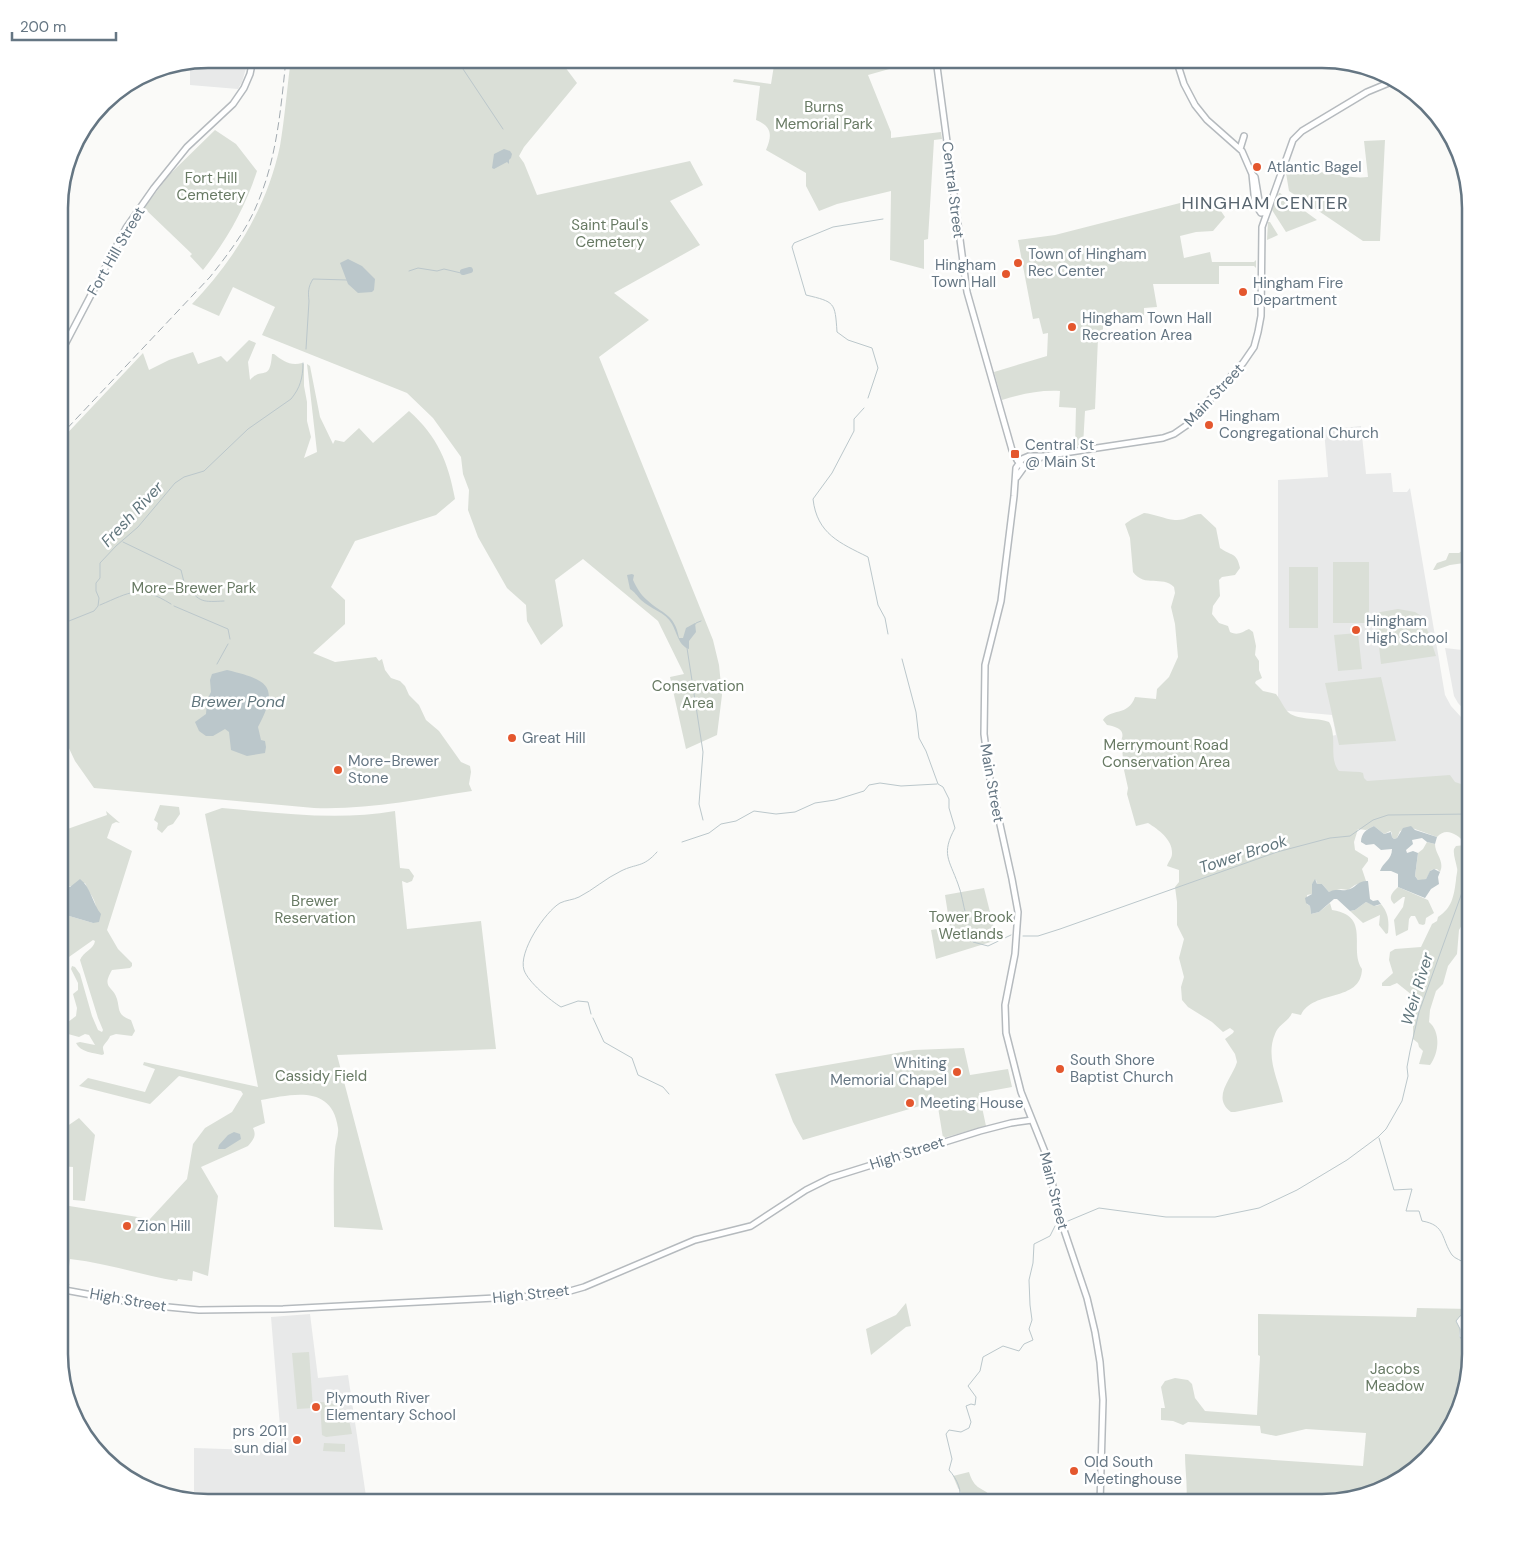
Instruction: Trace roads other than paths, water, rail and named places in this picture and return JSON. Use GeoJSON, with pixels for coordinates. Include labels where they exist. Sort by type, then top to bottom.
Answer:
{"type":"FeatureCollection","features":[{"type":"Feature","properties":{"kind":"main road","name":"Fort Hill Street"},"geometry":{"type":"LineString","coordinates":[[68,339],[126,228],[154,188],[187,147],[233,104],[244,88],[251,68]]}},
{"type":"Feature","properties":{"kind":"main road","name":"Central Street"},"geometry":{"type":"LineString","coordinates":[[937,68],[966,292],[1012,450],[1021,465]]}},
{"type":"Feature","properties":{"kind":"main road"},"geometry":{"type":"LineString","coordinates":[[1179,68],[1184,84],[1195,105],[1208,120],[1240,149],[1255,178],[1254,184],[1259,201],[1266,212]]}},
{"type":"Feature","properties":{"kind":"main road","name":"Main Street"},"geometry":{"type":"LineString","coordinates":[[1100,1494],[1102,1394],[1100,1362],[1095,1332],[1086,1298],[1060,1221],[1045,1152],[1020,1087],[1006,1033],[1005,1010],[1016,954],[1018,912],[990,778],[984,722],[986,658],[1001,601],[1016,480],[1021,465],[1029,456],[1044,456],[1168,436],[1182,429],[1211,399],[1246,360],[1256,340],[1261,311],[1262,230],[1266,212],[1291,144],[1302,131],[1368,92],[1388,84]]}},
{"type":"Feature","properties":{"kind":"main road"},"geometry":{"type":"LineString","coordinates":[[1240,149],[1244,136]]}},
{"type":"Feature","properties":{"kind":"main road","name":"High Street"},"geometry":{"type":"LineString","coordinates":[[68,1291],[147,1305],[208,1310],[283,1309],[556,1295],[584,1287],[695,1240],[751,1226],[802,1192],[830,1178],[980,1131],[1032,1120]]}},
{"type":"Feature","properties":{"kind":"water"},"geometry":{"type":"Polygon","coordinates":[[[504,149],[512,154],[509,164],[507,162],[494,169],[492,168],[494,154],[504,149]]]}},
{"type":"Feature","properties":{"kind":"water"},"geometry":{"type":"Polygon","coordinates":[[[348,259],[362,266],[375,279],[372,292],[358,293],[348,284],[340,263],[348,259]]]}},
{"type":"Feature","properties":{"kind":"water"},"geometry":{"type":"Polygon","coordinates":[[[632,574],[634,575],[633,580],[642,595],[671,619],[679,638],[669,620],[641,600],[630,589],[627,575],[632,574]]]}},
{"type":"Feature","properties":{"kind":"water"},"geometry":{"type":"Polygon","coordinates":[[[695,623],[696,632],[689,641],[689,649],[683,645],[679,638],[683,638],[686,628],[695,623]]]}},
{"type":"Feature","properties":{"kind":"water","name":"Brewer Pond"},"geometry":{"type":"Polygon","coordinates":[[[227,670],[252,677],[266,687],[269,694],[268,702],[258,727],[261,740],[265,741],[265,753],[247,756],[231,750],[229,732],[225,729],[213,736],[206,736],[199,731],[195,722],[206,714],[207,700],[211,692],[210,680],[212,674],[227,670]]]}},
{"type":"Feature","properties":{"kind":"water"},"geometry":{"type":"Polygon","coordinates":[[[1374,826],[1384,834],[1391,832],[1394,839],[1397,838],[1403,828],[1411,826],[1415,830],[1437,837],[1435,844],[1427,842],[1422,838],[1412,840],[1413,844],[1406,850],[1407,853],[1413,851],[1418,853],[1415,876],[1418,880],[1426,879],[1430,871],[1434,869],[1440,872],[1438,877],[1439,884],[1431,889],[1425,898],[1398,887],[1398,874],[1391,871],[1380,871],[1391,856],[1392,849],[1381,850],[1374,844],[1366,845],[1361,842],[1365,832],[1374,826]]]}},
{"type":"Feature","properties":{"kind":"water"},"geometry":{"type":"Polygon","coordinates":[[[80,879],[84,882],[101,914],[99,922],[93,923],[68,916],[68,887],[80,879]]]}},
{"type":"Feature","properties":{"kind":"water"},"geometry":{"type":"Polygon","coordinates":[[[1315,879],[1317,884],[1322,884],[1329,892],[1347,890],[1360,882],[1368,881],[1370,899],[1373,901],[1378,900],[1381,904],[1374,906],[1366,902],[1355,910],[1350,911],[1337,899],[1334,899],[1319,912],[1311,914],[1310,906],[1306,903],[1305,898],[1312,894],[1312,884],[1315,879]]]}},
{"type":"Feature","properties":{"kind":"water"},"geometry":{"type":"Polygon","coordinates":[[[234,1132],[240,1134],[241,1139],[225,1149],[218,1149],[219,1145],[228,1135],[234,1132]]]}},
{"type":"Feature","properties":{"kind":"waterway"},"geometry":{"type":"LineString","coordinates":[[462,68],[503,129]]}},
{"type":"Feature","properties":{"kind":"waterway","name":"Tower Brook"},"geometry":{"type":"LineString","coordinates":[[868,398],[878,368],[872,348],[848,340],[837,332],[832,305],[806,295],[792,247],[794,243],[833,227],[883,219]]}},
{"type":"Feature","properties":{"kind":"waterway"},"geometry":{"type":"LineString","coordinates":[[409,271],[418,268],[437,271],[444,269],[461,273]]}},
{"type":"Feature","properties":{"kind":"waterway"},"geometry":{"type":"LineString","coordinates":[[463,272],[470,270]]}},
{"type":"Feature","properties":{"kind":"waterway","name":"Fresh River"},"geometry":{"type":"LineString","coordinates":[[306,349],[309,290],[313,279],[347,280]]}},
{"type":"Feature","properties":{"kind":"waterway","name":"Fresh River"},"geometry":{"type":"LineString","coordinates":[[68,621],[94,611],[98,606],[99,598],[96,591],[96,583],[100,578],[100,563],[138,527],[175,483],[184,477],[204,471],[248,429],[291,399],[297,391],[303,363]]}},
{"type":"Feature","properties":{"kind":"waterway","name":"Tower Brook"},"geometry":{"type":"LineString","coordinates":[[864,408],[854,419],[854,431],[832,473],[813,499],[815,511],[825,529],[839,542],[868,557],[878,605],[885,618],[888,634]]}},
{"type":"Feature","properties":{"kind":"waterway"},"geometry":{"type":"LineString","coordinates":[[123,542],[181,570],[184,582]]}},
{"type":"Feature","properties":{"kind":"waterway"},"geometry":{"type":"LineString","coordinates":[[187,585],[202,600],[224,601]]}},
{"type":"Feature","properties":{"kind":"waterway"},"geometry":{"type":"LineString","coordinates":[[100,605],[135,592],[151,594],[171,604]]}},
{"type":"Feature","properties":{"kind":"waterway"},"geometry":{"type":"LineString","coordinates":[[174,606],[228,629],[230,639]]}},
{"type":"Feature","properties":{"kind":"waterway"},"geometry":{"type":"LineString","coordinates":[[694,626],[701,621]]}},
{"type":"Feature","properties":{"kind":"waterway"},"geometry":{"type":"LineString","coordinates":[[217,664],[228,644]]}},
{"type":"Feature","properties":{"kind":"waterway"},"geometry":{"type":"LineString","coordinates":[[687,648],[703,752],[699,804],[703,820]]}},
{"type":"Feature","properties":{"kind":"waterway","name":"Tower Brook"},"geometry":{"type":"LineString","coordinates":[[902,659],[916,712],[919,738],[926,751],[938,784],[943,787],[949,799],[949,808],[955,828],[947,851],[966,915]]}},
{"type":"Feature","properties":{"kind":"waterway"},"geometry":{"type":"LineString","coordinates":[[682,842],[709,833],[721,824],[736,821],[754,811],[776,814],[795,812],[815,803],[835,800],[864,791],[869,785],[880,783],[901,786],[937,784]]}},
{"type":"Feature","properties":{"kind":"waterway","name":"Tower Brook"},"geometry":{"type":"LineString","coordinates":[[1023,936],[1038,936],[1060,929],[1277,852],[1330,838],[1350,836],[1373,820],[1388,815],[1462,814]]}},
{"type":"Feature","properties":{"kind":"waterway"},"geometry":{"type":"LineString","coordinates":[[591,1014],[588,1002],[578,1001],[561,1007],[546,996],[530,980],[524,970],[523,962],[529,943],[540,923],[560,903],[579,897],[615,874],[648,861],[657,852]]}},
{"type":"Feature","properties":{"kind":"waterway","name":"Weir River"},"geometry":{"type":"LineString","coordinates":[[1068,1221],[1099,1208],[1166,1217],[1215,1217],[1259,1208],[1297,1190],[1347,1160],[1378,1137],[1386,1129],[1402,1101],[1408,1076],[1407,1067],[1410,1051],[1419,1012],[1462,893]]}},
{"type":"Feature","properties":{"kind":"waterway","name":"Tower Brook"},"geometry":{"type":"LineString","coordinates":[[969,925],[973,942],[988,946],[1011,935]]}},
{"type":"Feature","properties":{"kind":"waterway"},"geometry":{"type":"LineString","coordinates":[[593,1018],[604,1042],[632,1058],[638,1075],[663,1087],[669,1094]]}},
{"type":"Feature","properties":{"kind":"waterway"},"geometry":{"type":"LineString","coordinates":[[1379,1138],[1394,1190],[1412,1189],[1406,1211],[1419,1211],[1422,1221],[1430,1223],[1439,1229],[1452,1255],[1462,1261]]}},
{"type":"Feature","properties":{"kind":"waterway"},"geometry":{"type":"LineString","coordinates":[[960,1494],[958,1485],[949,1470],[952,1459],[946,1434],[949,1430],[961,1432],[969,1428],[971,1422],[966,1406],[975,1405],[976,1397],[968,1386],[980,1371],[983,1357],[1003,1346],[1019,1351],[1024,1344],[1033,1340],[1029,1329],[1032,1320],[1029,1280],[1033,1263],[1034,1244],[1050,1236],[1055,1226]]}},
{"type":"Feature","properties":{"kind":"waterway"},"geometry":{"type":"LineString","coordinates":[[1462,1315],[1456,1321],[1462,1340]]}},
{"type":"Feature","properties":{"kind":"waterway"},"geometry":{"type":"LineString","coordinates":[[1457,1393],[1456,1389],[1460,1384]]}},
{"type":"Feature","properties":{"kind":"railway"},"geometry":{"type":"LineString","coordinates":[[68,427],[210,277],[243,232],[254,212],[270,167],[277,132],[285,68]]}},
{"type":"Feature","properties":{"kind":"place","name":"Atlantic Bagel"},"geometry":{"type":"Point","coordinates":[1257,167]}},
{"type":"Feature","properties":{"kind":"place","name":"Town of Hingham Rec Center"},"geometry":{"type":"Point","coordinates":[1018,263]}},
{"type":"Feature","properties":{"kind":"place","name":"Hingham Town Hall"},"geometry":{"type":"Point","coordinates":[1006,274]}},
{"type":"Feature","properties":{"kind":"place","name":"Hingham Fire Department"},"geometry":{"type":"Point","coordinates":[1243,292]}},
{"type":"Feature","properties":{"kind":"place","name":"Hingham Town Hall Recreation Area"},"geometry":{"type":"Point","coordinates":[1072,327]}},
{"type":"Feature","properties":{"kind":"place","name":"Hingham Congregational Church"},"geometry":{"type":"Point","coordinates":[1209,425]}},
{"type":"Feature","properties":{"kind":"place","name":"Central St @ Main St"},"geometry":{"type":"Point","coordinates":[1015,454]}},
{"type":"Feature","properties":{"kind":"place","name":"Hingham High School"},"geometry":{"type":"Point","coordinates":[1356,630]}},
{"type":"Feature","properties":{"kind":"place","name":"Great Hill"},"geometry":{"type":"Point","coordinates":[512,738]}},
{"type":"Feature","properties":{"kind":"place","name":"More-Brewer Stone"},"geometry":{"type":"Point","coordinates":[338,770]}},
{"type":"Feature","properties":{"kind":"place","name":"South Shore Baptist Church"},"geometry":{"type":"Point","coordinates":[1060,1069]}},
{"type":"Feature","properties":{"kind":"place","name":"Whiting Memorial Chapel"},"geometry":{"type":"Point","coordinates":[957,1072]}},
{"type":"Feature","properties":{"kind":"place","name":"Meeting House"},"geometry":{"type":"Point","coordinates":[910,1103]}},
{"type":"Feature","properties":{"kind":"place","name":"Zion Hill"},"geometry":{"type":"Point","coordinates":[127,1226]}},
{"type":"Feature","properties":{"kind":"place","name":"Plymouth River Elementary School"},"geometry":{"type":"Point","coordinates":[316,1407]}},
{"type":"Feature","properties":{"kind":"place","name":"prs 2011 sun dial"},"geometry":{"type":"Point","coordinates":[297,1440]}},
{"type":"Feature","properties":{"kind":"place","name":"Old South Meetinghouse"},"geometry":{"type":"Point","coordinates":[1074,1471]}},
{"type":"Feature","properties":{"kind":"district","name":"HINGHAM CENTER"},"geometry":{"type":"Point","coordinates":[1265,203]}},
{"type":"Feature","properties":{"kind":"park label","name":"Burns Memorial Park"},"geometry":{"type":"Point","coordinates":[824,116]}},
{"type":"Feature","properties":{"kind":"park label","name":"Fort Hill Cemetery"},"geometry":{"type":"Point","coordinates":[211,186]}},
{"type":"Feature","properties":{"kind":"park label","name":"Saint Paul's Cemetery"},"geometry":{"type":"Point","coordinates":[610,234]}},
{"type":"Feature","properties":{"kind":"park label","name":"More-Brewer Park"},"geometry":{"type":"Point","coordinates":[194,588]}},
{"type":"Feature","properties":{"kind":"park label","name":"Conservation Area"},"geometry":{"type":"Point","coordinates":[698,694]}},
{"type":"Feature","properties":{"kind":"park label","name":"Merrymount Road Conservation Area"},"geometry":{"type":"Point","coordinates":[1166,754]}},
{"type":"Feature","properties":{"kind":"park label","name":"Brewer Reservation"},"geometry":{"type":"Point","coordinates":[315,910]}},
{"type":"Feature","properties":{"kind":"park label","name":"Tower Brook Wetlands"},"geometry":{"type":"Point","coordinates":[971,926]}},
{"type":"Feature","properties":{"kind":"park label","name":"Cassidy Field"},"geometry":{"type":"Point","coordinates":[321,1076]}},
{"type":"Feature","properties":{"kind":"park label","name":"Jacobs Meadow"},"geometry":{"type":"Point","coordinates":[1395,1378]}}]}
